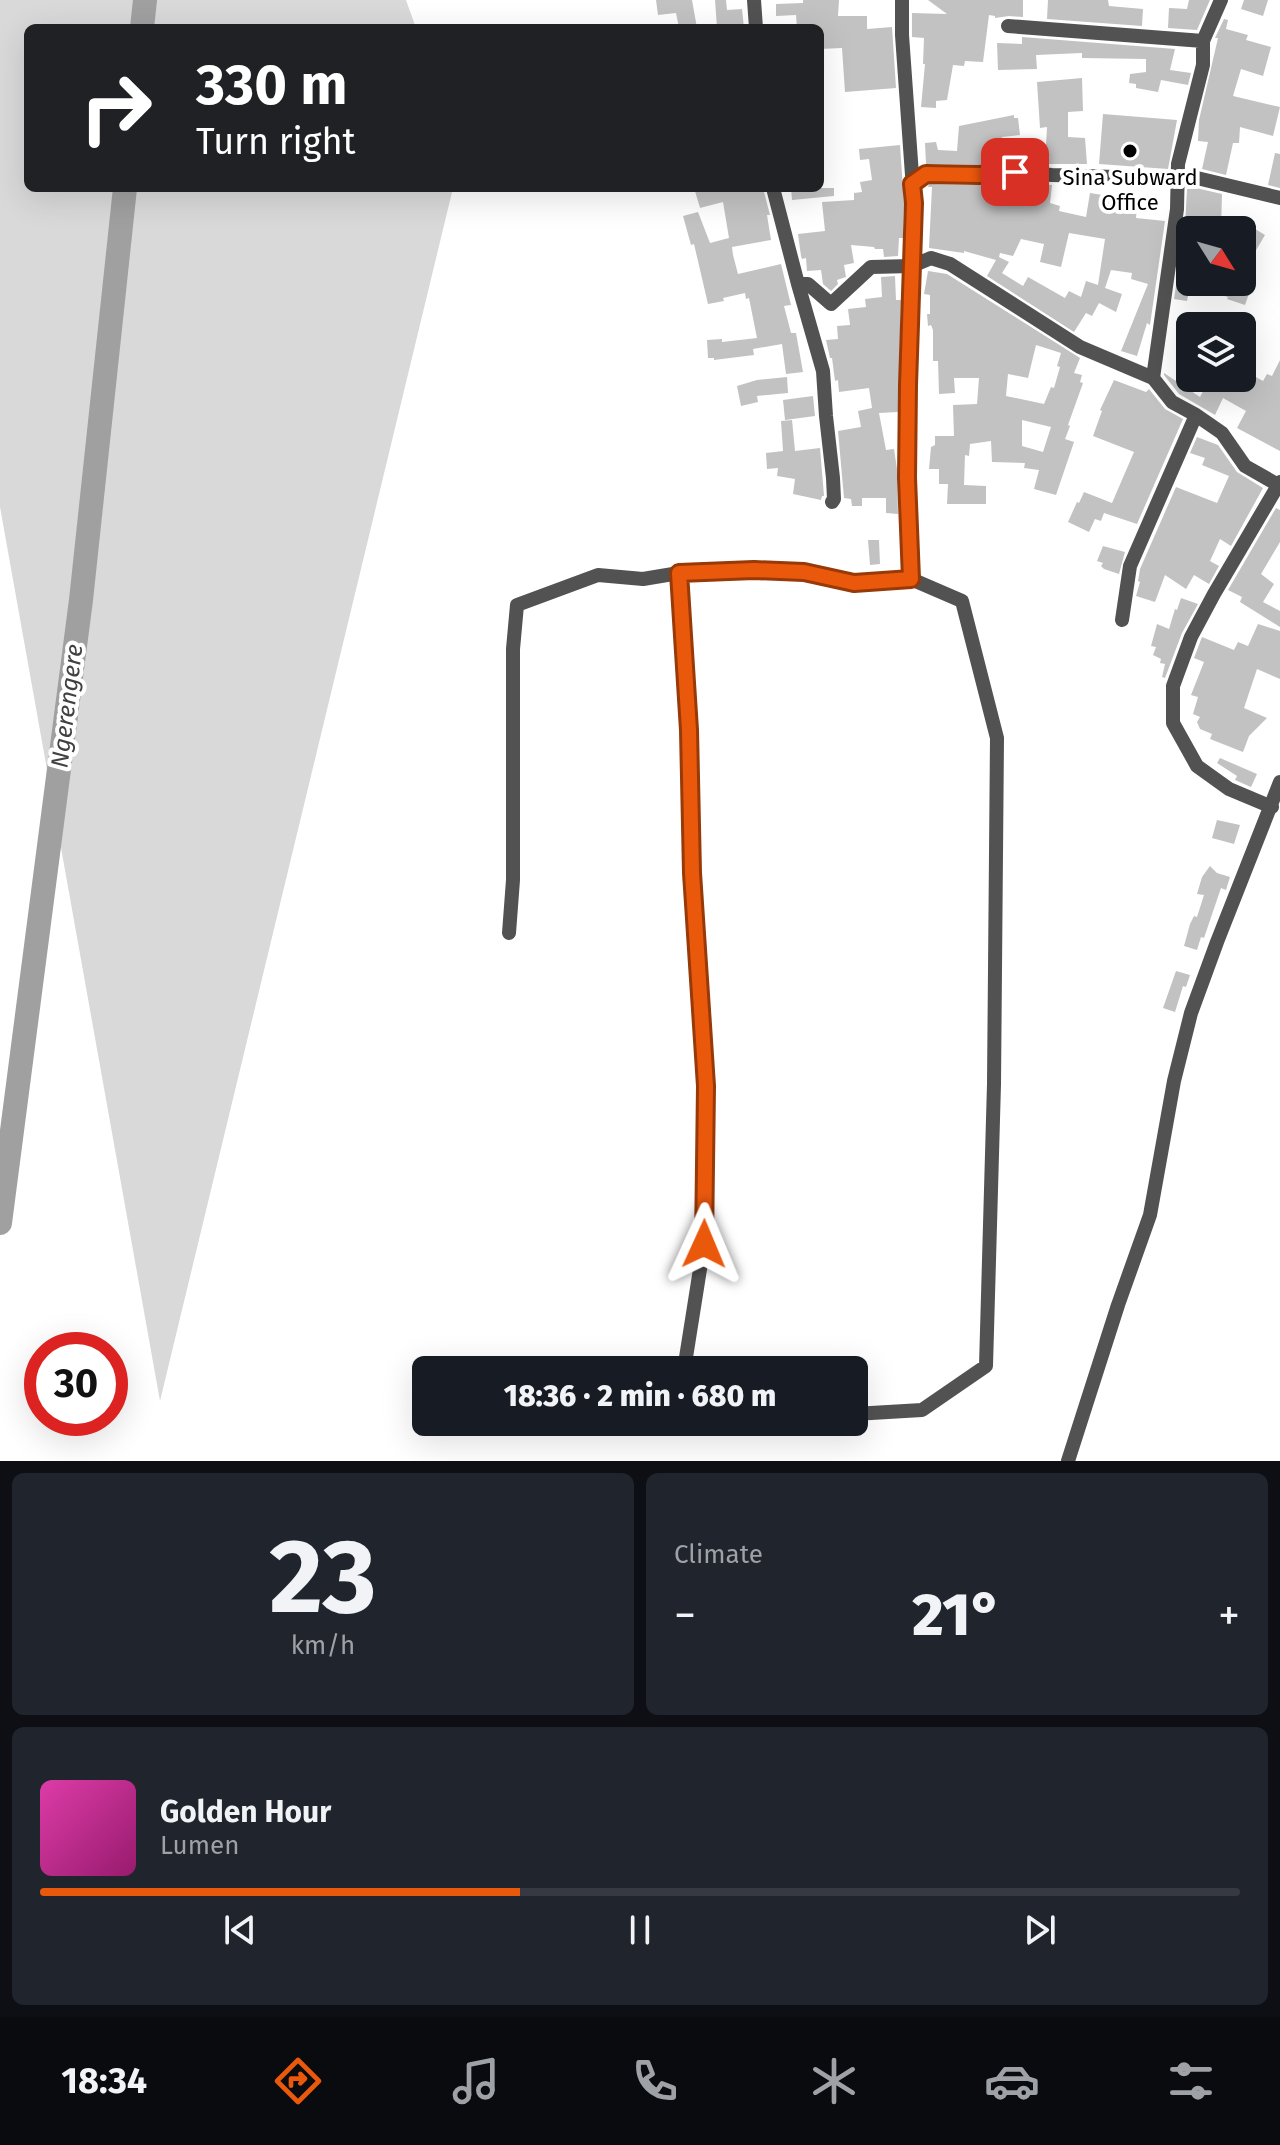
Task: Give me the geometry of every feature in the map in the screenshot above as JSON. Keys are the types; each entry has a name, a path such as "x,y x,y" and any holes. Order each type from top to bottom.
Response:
{"street":[{"path":"754,0 756,24"},
{"path":"902,0 914,203 907,463 911,579"},
{"path":"1153,378 1177,209 1178,164 1203,65 1203,41 1221,0"},
{"path":"1008,26 1203,41"},
{"path":"912,184 926,174 1015,172 1197,178 1280,198"},
{"path":"774,192 823,371 833,478 832,502"},
{"path":"798,284 808,284 831,304 871,267 912,266 931,258 950,264 1080,347 1153,378 1172,402 1222,433 1245,466 1279,484 1191,637 1173,686 1173,723 1197,766 1229,789 1272,807"},
{"path":"1122,620 1130,566 1196,415"},
{"path":"509,933 513,880 513,649 517,605 598,575 643,579 679,573 754,570 804,572 854,583 911,579 962,601 997,738 994,1084 986,1366 922,1410 868,1413"},
{"path":"679,573 689,730 692,873 706,1086 704,1244 686,1356"},
{"path":"1068,1461 1150,1215 1174,1081 1191,1013 1280,782"}],"shaded area":[{"path":"0,0 406,0 415,24 24,24 24,192 452,192 160,1401 0,507"}],"building":[{"path":"656,0 692,0 696,24 678,24 676,13 658,15"},
{"path":"715,0 726,0 727,10 742,9 744,24 717,24"},
{"path":"803,0 839,0 838,16 867,16 867,29 892,27 896,88 845,92 842,48 824,49 824,24 797,24 796,15 776,16 776,4 803,3"},
{"path":"928,0 1023,0 1023,17 995,18 989,15 983,62 965,61 964,66 953,65 947,100 936,101 936,108 921,107 924,38 912,37 912,13 947,14"},
{"path":"1048,0 1108,0 1109,6 1143,9 1142,26 1047,19"},
{"path":"1189,0 1210,0 1197,30 1168,28 1169,8 1187,9"},
{"path":"1244,0 1268,0 1263,16 1241,9"},
{"path":"1224,19 1228,20 1226,29 1248,35 1246,40 1271,47 1263,76 1241,69 1233,96 1280,107 1273,136 1240,127 1239,143 1233,143 1226,175 1202,169 1208,142 1198,141 1199,120 1218,38 1215,38"},
{"path":"1022,37 1175,49 1170,70 1191,73 1188,85 1161,80 1158,92 1136,88 1136,84 1129,83 1130,74 1146,72 1146,59 1082,58 1082,53 1036,55 1037,69 998,70 997,43 1022,44"},
{"path":"1082,78 1083,111 1068,112 1068,137 1085,138 1087,164 1045,164 1047,127 1040,128 1037,82"},
{"path":"1103,114 1177,120 1168,169 1099,164"},
{"path":"1014,115 1018,118 1020,135 1002,137 999,163 926,164 925,143 936,142 938,150 957,151 959,126"},
{"path":"900,145 904,203 903,238 899,238 898,256 884,257 883,249 851,245 854,263 844,265 846,277 837,280 838,284 831,291 823,284 821,270 807,271 798,234 825,231 822,202 854,200 854,193 862,192 860,182 872,180 869,159 860,160 859,149"},
{"path":"1275,153 1280,154 1280,188 1268,185"},
{"path":"1015,182 1052,185 1050,203 1060,206 1059,211 1086,217 1090,193 1121,198 1122,195 1138,197 1136,218 1165,221 1150,325 1147,323 1137,356 1121,351 1148,284 1131,279 1132,273 1111,270 1105,288 1122,294 1116,312 1099,303 1092,316 1086,313 1074,332 987,276 996,260 964,251 929,248 932,187 928,187 929,184","holes":["1069,233 1105,239 1098,285 1086,281 1081,297 1069,291 1065,298 1028,277 1023,286 1002,273 1009,262 999,257 1000,253 1013,256 1021,239 1044,244 1040,262 1061,267"]},
{"path":"824,188 834,188 834,196 792,200 791,192 824,192"},
{"path":"1187,189 1222,194 1221,216 1186,216"},
{"path":"695,192 764,192 770,215 767,215 771,240 732,247 733,255 738,274 781,264 791,305 784,306 791,333 796,333 803,372 786,374 782,344 753,349 754,355 708,358 707,340 722,339 722,342 757,338 749,298 746,299 745,293 708,304 694,244 691,245 683,216 698,212 710,243 729,238 723,202 700,208"},
{"path":"1256,230 1265,235 1256,250"},
{"path":"928,271 947,274 1080,358 1074,373 1082,375 1080,382 1083,383 1065,439 1074,442 1056,495 1034,489 1039,470 1024,468 1025,463 992,462 991,441 970,444 969,456 965,455 964,485 986,486 986,504 947,504 948,484 939,484 939,469 929,469 931,447 935,445 935,436 954,436 953,405 977,404 979,378 954,378 955,393 939,394 938,361 933,361 933,330 931,325 928,326 930,295 924,294","holes":["1036,345 1061,353 1054,388 1051,387 1044,404 1006,396 1008,374 1028,378","1022,420 1051,427 1043,452 1022,446"]},
{"path":"895,276 896,300 901,300 898,412 879,413 886,450 894,449 898,514 886,513 886,498 862,498 862,506 852,506 851,499 844,498 838,431 861,427 858,411 872,408 869,388 839,392 826,340 838,339 837,326 850,325 848,309 866,307 865,299 882,297 881,277"},
{"path":"1176,286 1176,296 1188,296 1187,301 1174,299"},
{"path":"1225,296 1248,296 1245,305"},
{"path":"1280,360 1280,451 1237,428 1246,411 1223,398 1215,415 1177,392 1192,392 1200,397 1203,392 1256,392 1256,377 1263,381 1267,374 1272,376"},
{"path":"1164,375 1176,381 1176,390"},
{"path":"787,377 788,393 757,396 758,402 741,406 737,386"},
{"path":"1114,380 1146,392 1149,389 1165,409 1183,419 1137,524 1104,513 1101,521 1095,519 1089,532 1068,522 1077,502 1084,492 1112,503 1134,452 1093,436 1100,410"},
{"path":"813,396 815,416 785,420 783,400"},
{"path":"792,420 795,451 820,448 824,496 821,500 793,494 795,479 777,476 778,468 767,469 766,453 783,451 781,421"},
{"path":"1197,437 1218,445 1237,472 1263,488 1231,546 1220,539 1210,561 1219,566 1209,584 1194,575 1186,589 1165,575 1155,602 1136,596 1140,569 1176,487 1217,503 1229,476 1202,465 1205,458 1190,453"},
{"path":"1276,508 1280,510 1280,542 1261,574 1274,584 1263,602 1280,611 1280,627 1240,602 1242,597 1228,590"},
{"path":"868,540 879,540 880,564 870,565"},
{"path":"1103,546 1125,552 1119,574 1104,569 1101,566 1103,563 1097,561"},
{"path":"1181,598 1198,604 1182,633 1165,678 1162,677 1165,664 1153,655 1156,647 1151,646 1157,624 1169,629"},
{"path":"1258,624 1280,631 1280,679 1257,669 1244,708 1267,718 1249,736 1243,752 1210,739 1212,734 1200,729 1197,722 1200,717 1193,714 1198,697 1191,695 1204,662 1194,658 1202,637 1234,650 1238,642 1248,646"},
{"path":"1220,758 1257,774 1251,787 1235,780 1237,776 1217,763"},
{"path":"1217,820 1240,825 1234,844 1212,838"},
{"path":"1210,866 1217,873 1230,877 1226,890 1221,888 1197,950 1184,946 1190,924 1194,916 1197,917 1204,895 1197,894 1202,877"},
{"path":"1176,971 1190,975 1175,1012 1163,1008"}],"waterway":[{"name":"Ngerengere","path":"142,24 145,0"},
{"name":"Ngerengere","path":"0,1223 81,600 125,192"}],"place":[{"name":"Sina Subward Office","path":"1130,151"}],"route":[{"path":"704,1244 706,1086 692,873 689,730 679,573 804,572 854,583 911,579 907,478 912,184 926,174 1015,172"}]}
